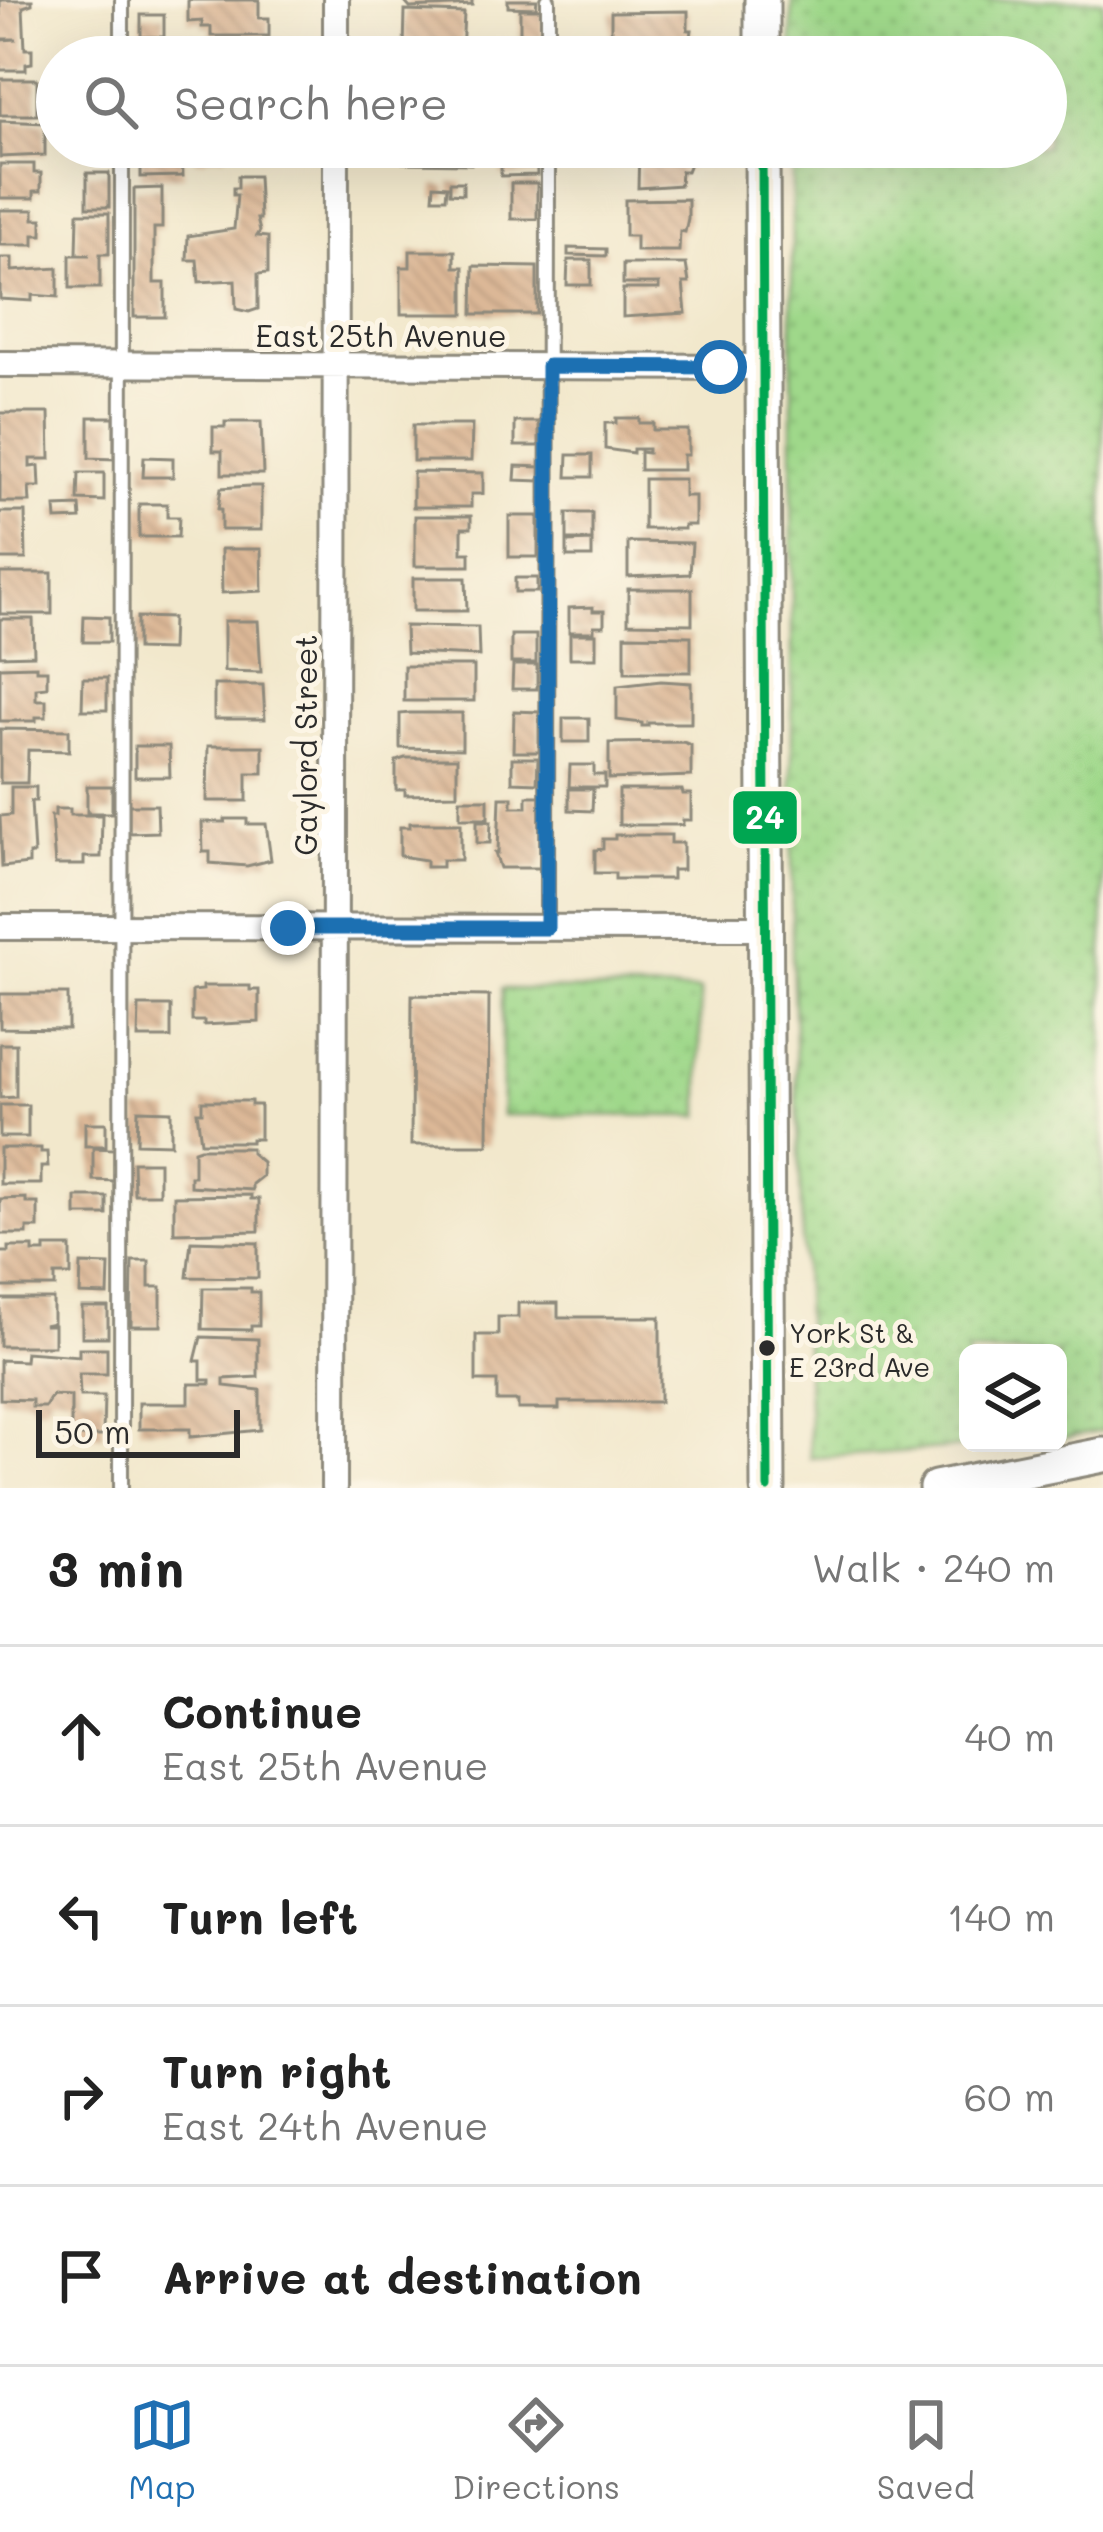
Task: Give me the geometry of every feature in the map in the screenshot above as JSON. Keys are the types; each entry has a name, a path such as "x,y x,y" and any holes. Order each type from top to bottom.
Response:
{"main road":[{"path":"762,36 763,0"},
{"path":"762,168 768,1488"},
{"path":"936,1488 1103,1455"}],"street":[{"path":"336,0 336,36"},
{"name":"Gaylord Street","path":"334,1488 336,168"},
{"name":"East 25th Avenue","path":"0,364 762,367"},
{"path":"0,927 766,928"}],"lane":[{"path":"122,0 122,36"},
{"path":"548,0 548,36"},
{"path":"121,1488 122,168"},
{"path":"547,928 548,168"}],"green space":[{"path":"792,0 1103,0 1103,1431 1067,1437 1067,1344 959,1344 959,1448 810,1458 792,951 792,168 1067,168 1067,36 792,36"},
{"path":"502,989 700,991 700,1116 502,1115"}],"building":[{"path":"0,0 32,0 23,7 25,49 32,49 32,63 26,64 26,70 0,70 0,40 17,39 0,39"},
{"path":"188,0 259,0 259,18 269,18 269,36 211,36 211,27 202,27 202,21 188,22"},
{"path":"403,0 472,0 472,5 410,8"},
{"path":"508,0 537,0 536,8 508,7"},
{"path":"520,9 543,9 543,36 520,36"},
{"path":"405,11 464,13 463,36 404,36"},
{"path":"688,11 691,36 611,36 611,12"},
{"path":"141,15 164,15 164,36 141,36"},
{"path":"0,79 36,79 36,115 0,115"},
{"path":"0,121 36,123 36,155 0,157"},
{"path":"0,164 34,164 34,173 41,173 41,191 34,191 34,198 0,198"},
{"path":"141,168 183,168 183,176 141,177"},
{"path":"501,168 537,168 537,175 501,176"},
{"path":"638,168 688,168 681,171 680,185 638,188"},
{"path":"87,173 109,173 109,207 87,207"},
{"path":"238,176 258,176 257,236 268,237 268,273 258,274 258,309 249,312 236,309 235,280 199,282 197,260 187,260 188,236 234,229 237,195 233,188 238,188"},
{"path":"450,182 463,182 463,194 450,193"},
{"path":"511,183 537,183 537,219 511,219"},
{"path":"434,185 447,186 446,198 433,198"},
{"path":"162,188 162,228 154,228 154,283 165,283 165,317 134,317 134,189"},
{"path":"688,199 679,251 636,251 636,236 625,236 625,200"},
{"path":"0,210 34,210 34,219 42,219 42,235 34,235 34,245 0,245"},
{"path":"78,213 109,213 109,254 100,254 100,288 70,288 70,255 90,255 77,254"},
{"path":"568,248 606,249 606,256 568,255"},
{"path":"410,251 455,251 455,267 464,267 464,314 401,314 401,267 410,267"},
{"path":"0,258 12,258 12,271 58,268 58,297 0,299"},
{"path":"568,260 591,260 591,285 567,285"},
{"path":"623,264 686,264 686,313 623,317 623,289 659,289 659,284 623,284"},
{"path":"474,266 537,267 537,314 473,314"},
{"path":"0,413 49,413 50,459 30,459 30,467 39,466 40,487 29,487 30,502 0,502"},
{"path":"89,417 114,417 114,459 89,458"},
{"path":"616,418 639,418 639,423 653,423 653,430 688,430 683,470 640,470 640,452 648,453 648,449 633,449 633,453 605,449 605,423 616,423"},
{"path":"225,422 261,422 263,474 222,474 222,451 213,451 213,427 225,427"},
{"path":"515,422 539,422 539,446 515,446"},
{"path":"413,425 472,425 471,461 413,461"},
{"path":"568,455 592,455 592,477 567,477"},
{"path":"144,457 173,458 173,477 143,477"},
{"path":"516,466 541,467 540,481 515,480"},
{"path":"413,472 483,473 483,494 471,494 471,507 413,507"},
{"path":"79,473 104,473 104,501 78,500"},
{"path":"644,479 684,479 684,496 695,496 695,525 644,529"},
{"path":"261,486 261,530 221,530 221,488"},
{"path":"139,504 167,504 167,517 179,517 178,537 139,537"},
{"path":"80,506 81,519 56,520 55,507"},
{"path":"0,512 25,512 26,559 0,559"},
{"path":"567,513 592,513 592,540 567,540"},
{"path":"415,516 471,516 471,528 462,528 462,553 470,553 470,566 415,566"},
{"path":"509,516 538,516 538,557 509,557"},
{"path":"592,541 592,557 567,557 567,542"},
{"path":"628,542 692,543 690,574 628,577"},
{"path":"221,549 261,549 262,591 222,593"},
{"path":"0,573 52,573 52,614 0,614"},
{"path":"413,578 466,578 467,611 413,611"},
{"path":"515,578 537,578 537,592 515,592"},
{"path":"628,589 692,589 692,624 628,623"},
{"path":"593,607 593,611 604,611 604,626 594,626 594,632 569,632 569,608"},
{"path":"84,616 109,617 109,642 83,642"},
{"path":"137,617 172,618 171,650 137,649"},
{"path":"0,619 33,619 34,655 0,656"},
{"path":"224,621 258,621 261,672 224,671"},
{"path":"405,626 478,627 479,656 406,653"},
{"path":"570,634 596,634 596,658 570,658"},
{"path":"511,635 536,635 536,663 511,663"},
{"path":"625,635 691,636 691,672 625,672"},
{"path":"513,665 537,665 537,689 512,689"},
{"path":"36,666 36,670 47,670 47,687 36,688 36,700 46,700 46,717 0,721 0,667"},
{"path":"404,666 474,666 474,701 404,701"},
{"path":"83,678 107,678 107,710 82,710"},
{"path":"691,683 691,723 642,726 617,720 617,686"},
{"path":"214,685 263,685 265,719 214,719"},
{"path":"514,711 539,712 539,752 513,752"},
{"path":"462,713 462,749 400,748 400,714"},
{"path":"563,718 589,718 589,742 563,742"},
{"path":"0,729 69,730 69,751 28,750 27,783 0,783"},
{"path":"609,743 691,745 691,776 609,779"},
{"path":"135,746 169,746 170,777 135,777"},
{"path":"208,746 263,746 263,773 247,773 247,801 207,801"},
{"path":"457,758 457,794 405,795 405,790 396,790 396,761"},
{"path":"512,758 538,758 537,783 512,782"},
{"path":"570,765 594,765 594,775 605,775 605,787 569,787"},
{"path":"87,786 112,786 112,813 87,813"},
{"path":"11,787 36,787 36,801 31,801 34,854 29,854 29,864 2,867 0,816 11,815"},
{"path":"569,789 593,789 592,811 569,810"},
{"path":"619,790 682,790 691,794 691,820 683,820 683,825 619,825"},
{"path":"527,796 541,796 544,860 540,868 500,868 495,853 500,797 512,797 512,807 527,807"},
{"path":"460,799 488,799 488,818 460,818"},
{"path":"129,805 157,805 158,832 129,833"},
{"path":"55,809 70,809 70,815 102,815 101,857 84,857 84,865 55,865 51,816"},
{"path":"225,819 266,824 271,860 247,866 210,863 210,852 203,852 202,822"},
{"path":"477,821 491,821 490,843 477,843"},
{"path":"410,823 461,823 461,860 442,860 442,867 426,867 426,860 400,856 400,827 410,827"},
{"path":"615,835 671,835 671,843 683,843 683,870 672,870 672,879 615,879 615,873 595,873 595,850 603,849 603,839 615,839"},
{"path":"203,986 259,990 259,1022 204,1025 204,1021 192,1021 192,991 203,990"},
{"path":"0,994 68,994 68,1029 0,1028"},
{"path":"412,995 489,996 488,1145 411,1145"},
{"path":"139,1006 171,1006 171,1038 138,1038"},
{"path":"0,1044 16,1044 16,1097 0,1098"},
{"path":"202,1101 260,1105 260,1139 201,1142 197,1112 202,1112"},
{"path":"0,1105 28,1105 28,1137 0,1137"},
{"path":"138,1110 171,1111 171,1144 137,1143"},
{"path":"85,1123 106,1123 106,1146 85,1146"},
{"path":"0,1148 47,1152 48,1167 41,1167 41,1184 0,1184"},
{"path":"93,1148 114,1149 114,1181 93,1180"},
{"path":"251,1148 262,1162 262,1176 252,1190 190,1186 194,1150"},
{"path":"133,1162 159,1162 159,1194 134,1194"},
{"path":"251,1195 259,1199 259,1231 174,1233 174,1196"},
{"path":"76,1197 107,1197 107,1215 76,1215"},
{"path":"26,1198 26,1203 38,1203 38,1228 27,1228 27,1234 0,1234 0,1199"},
{"path":"191,1241 258,1243 258,1278 187,1277"},
{"path":"9,1247 45,1252 45,1247 71,1247 71,1275 55,1275 55,1287 0,1287 0,1252 9,1252"},
{"path":"132,1261 149,1261 149,1287 161,1287 161,1326 131,1326"},
{"path":"81,1264 109,1265 108,1295 80,1294"},
{"path":"203,1288 259,1292 259,1326 202,1329"},
{"path":"0,1299 53,1299 53,1323 44,1325 54,1325 54,1346 0,1346"},
{"path":"518,1303 558,1303 558,1317 660,1317 660,1402 559,1402 559,1409 518,1409 518,1401 497,1401 497,1381 476,1381 476,1335 498,1335 498,1317 518,1317"},
{"path":"82,1307 108,1307 108,1337 82,1337"},
{"path":"201,1337 258,1339 258,1377 224,1379 224,1386 260,1390 260,1430 190,1437 190,1429 139,1429 139,1403 189,1403 189,1384 210,1384 210,1380 201,1380 201,1361 195,1361"},
{"path":"79,1348 107,1348 107,1374 79,1374 80,1396 104,1396 103,1436 71,1436 71,1396 52,1395 45,1407 32,1407 32,1400 0,1399 0,1360 25,1361 26,1352 79,1356"}],"transit line":[{"name":"24","path":"762,168 768,1488"}],"place":[{"name":"York St & E 23rd Ave","path":"767,1348"}],"route":[{"path":"288,928 547,928 548,366 720,367"}]}
